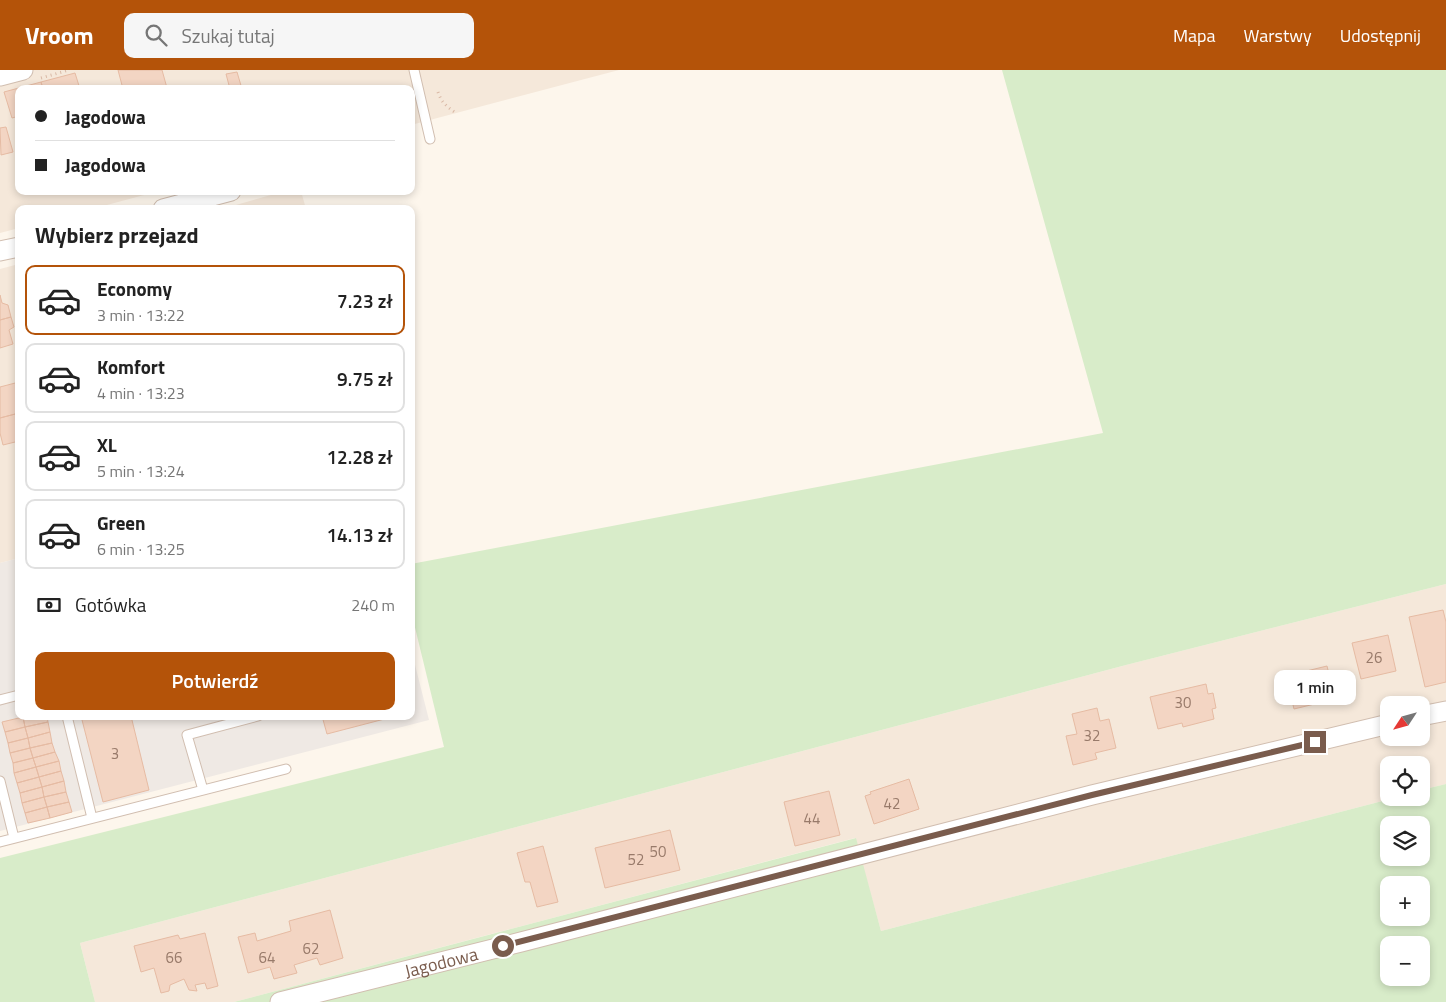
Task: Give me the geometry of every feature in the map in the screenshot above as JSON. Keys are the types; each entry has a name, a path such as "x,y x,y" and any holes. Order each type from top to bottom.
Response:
{"street":[{"path":"0,76 23,70"},
{"path":"179,205 216,195"},
{"path":"0,251 15,247"},
{"path":"1430,714 1446,710"},
{"name":"Jagodowa","path":"280,1002 1092,795 1380,726"}],"lane":[{"path":"414,70 430,139"},
{"path":"0,700 15,696"},
{"path":"68,720 92,818"},
{"path":"203,790 187,735 243,720"},
{"path":"0,842 286,768"},
{"path":"0,781 14,838"}],"path":[{"path":"437,91 440,99 456,114"}],"shaded area":[{"path":"0,70 619,70 415,124 415,85 15,85 15,195 144,195 107,205 15,205 15,229 0,233"},
{"path":"271,195 302,195 305,205 236,205"},
{"path":"15,265 15,559 0,563 0,269"},
{"path":"15,559 15,720 415,720 415,665 429,720 0,831 0,563"},
{"path":"1446,584 1446,784 1430,788 1430,756 1380,756 1380,802 881,931 855,838 234,1002 95,1002 80,943 1126,665"}],"green space":[{"path":"1002,70 1446,70 1446,584 1126,665 80,943 95,1002 0,1002 0,858 444,747 415,627 415,563 1103,433"},
{"path":"1446,784 1446,1002 234,1002 856,838 881,931 1380,802 1380,806 1430,806 1430,788"}],"building":[{"path":"118,70 162,70 166,85 122,85"},
{"path":"237,72 241,85 229,85 226,74"},
{"path":"75,73 79,85 42,85 41,82"},
{"path":"41,82 42,85 30,85"},
{"path":"15,89 15,117 12,118 4,92"},
{"path":"6,127 13,152 1,155 0,128"},
{"path":"0,295 2,303 8,305 11,317 0,320"},
{"path":"11,317 14,327 9,330 13,344 0,348 0,320"},
{"path":"15,383 15,414 0,418 0,387"},
{"path":"15,414 15,442 3,445 0,433 0,418"},
{"path":"1443,610 1446,622 1446,682 1425,687 1409,617"},
{"path":"1388,635 1396,671 1361,679 1352,643"},
{"path":"1327,666 1335,699 1294,709 1286,676"},
{"path":"1206,684 1208,694 1213,693 1216,708 1212,709 1214,719 1183,727 1182,723 1158,729 1150,697"},
{"path":"1097,708 1100,721 1109,719 1116,748 1095,753 1097,759 1073,765 1066,736 1077,734 1072,714"},
{"path":"15,719 24,720 25,727 5,732 2,722"},
{"path":"24,720 48,720 48,722 25,727"},
{"path":"82,720 132,720 149,790 103,802"},
{"path":"323,720 381,720 327,734"},
{"path":"48,722 50,732 28,738 25,727"},
{"path":"25,727 28,738 8,743 5,732"},
{"path":"50,732 52,743 30,748 28,738"},
{"path":"28,738 30,748 10,753 8,743"},
{"path":"52,743 55,752 33,758 30,748"},
{"path":"30,748 33,758 13,763 10,753"},
{"path":"55,752 59,761 36,767 33,758"},
{"path":"33,758 36,767 14,773 13,763"},
{"path":"59,761 61,771 39,777 36,767"},
{"path":"36,767 39,777 17,783 14,773"},
{"path":"61,771 64,781 42,787 39,777"},
{"path":"39,777 42,787 20,793 17,783"},
{"path":"909,779 919,809 874,824 865,796 871,794 870,792"},
{"path":"64,781 66,792 44,797 42,787"},
{"path":"42,787 44,797 22,803 20,793"},
{"path":"829,791 840,835 795,846 784,802"},
{"path":"66,792 69,802 47,807 44,797"},
{"path":"44,797 47,807 25,813 22,803"},
{"path":"69,802 72,812 50,818 47,807"},
{"path":"47,807 50,818 28,823 25,813"},
{"path":"670,830 680,870 605,888 595,848"},
{"path":"543,846 558,902 537,907 530,882 525,882 517,853"},
{"path":"330,910 343,958 320,965 317,958 294,965 297,973 274,979 270,967 248,973 238,937 255,933 257,941 291,931 289,921"},
{"path":"205,933 218,986 207,989 205,983 195,985 197,991 189,990 184,979 170,985 169,991 161,993 154,968 141,972 134,946 178,935 180,939"}],"route":[{"path":"503,946 1092,795 1315,742"}]}
